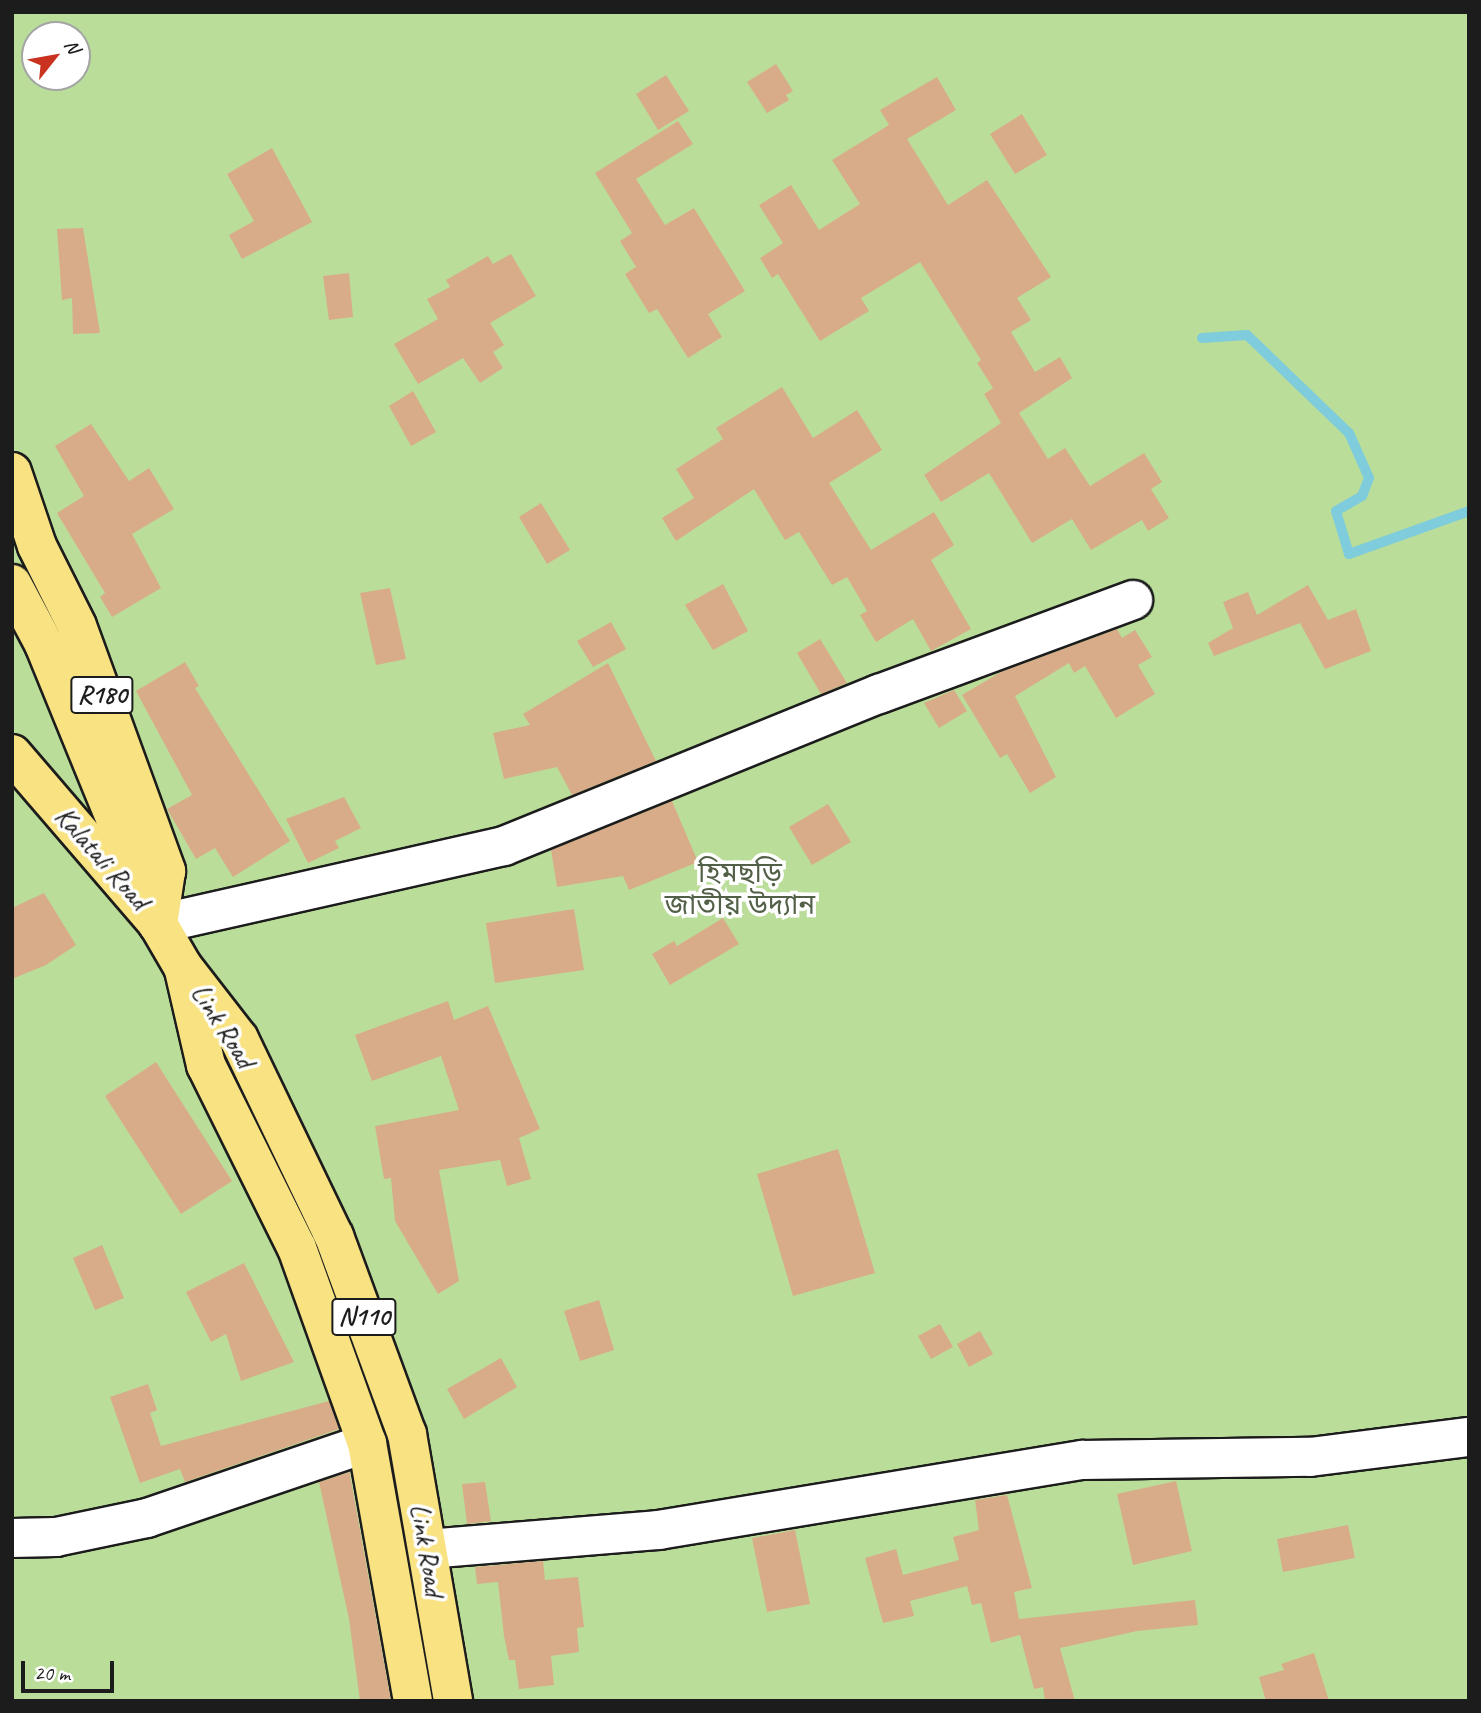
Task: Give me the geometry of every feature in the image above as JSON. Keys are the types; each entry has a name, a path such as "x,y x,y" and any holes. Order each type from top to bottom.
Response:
{"main road":[{"name":"R180","path":"12,472 37,546 77,626 166,871 158,924"},
{"name":"R180","path":"12,584 44,644 158,924"},
{"name":"Kalatali Road","path":"12,754 158,924 183,967"},
{"name":"Link Road","path":"183,967 206,1065 297,1248 367,1443 413,1701"},
{"name":"Link Road","path":"183,967 239,1039 334,1236 407,1434 453,1701"}],"street":[{"path":"158,924 504,846 879,694 1133,600"},
{"path":"428,1549 659,1530 1082,1460 1310,1457 1469,1437"},
{"path":"12,1538 56,1537 147,1518 367,1443"}],"green space":[{"name":"হিমছড়ি জাতীয় উদ্যান","path":"12,12 1469,12 1469,1701 12,1701"}],"building":[{"path":"776,64 793,91 786,95 789,100 767,113 747,82"},
{"path":"666,75 689,111 658,130 636,94"},
{"path":"937,77 956,110 907,139 948,205 987,180 1051,277 1017,298 1031,320 1011,332 1035,372 1060,357 1072,378 1019,413 1048,459 1065,448 1090,486 1144,453 1162,482 1151,489 1169,518 1148,531 1142,520 1091,550 1072,519 1032,543 989,473 941,502 924,475 1001,423 984,394 993,388 977,363 981,360 920,262 861,298 869,311 820,341 778,274 772,278 760,258 783,243 759,205 791,185 819,230 860,204 832,160 889,125 880,110"},
{"path":"1022,114 1047,155 1015,174 990,134"},
{"path":"678,121 693,144 636,179 665,225 694,208 745,291 708,314 722,337 688,358 657,309 649,313 625,274 636,267 620,241 632,233 595,173"},
{"path":"272,148 312,222 242,259 229,235 254,221 227,174"},
{"path":"83,228 100,333 73,334 72,298 62,300 57,229"},
{"path":"511,254 536,296 490,323 504,345 493,352 503,368 480,383 463,358 418,384 394,344 438,319 427,299 450,287 446,280 488,256 493,264"},
{"path":"349,273 353,317 329,320 323,276"},
{"path":"782,387 813,438 857,410 882,450 829,483 871,550 934,512 954,545 931,560 971,629 931,651 913,619 876,642 860,615 867,611 847,577 832,585 799,532 785,540 754,489 676,541 662,518 694,498 676,469 723,439 716,428"},
{"path":"413,391 436,432 411,446 389,406"},
{"path":"91,424 129,481 149,468 174,509 132,534 161,588 112,617 100,597 105,593 57,513 84,496 55,446"},
{"path":"541,503 570,550 547,564 519,517"},
{"path":"723,584 748,631 713,650 685,605"},
{"path":"1308,585 1328,620 1356,609 1371,651 1325,669 1300,623 1214,656 1208,643 1233,628 1223,602 1248,592 1257,615"},
{"path":"390,588 406,659 376,665 360,593"},
{"path":"611,622 626,649 593,667 577,641"},
{"path":"1117,629 1122,638 1135,630 1152,657 1138,665 1155,694 1116,718 1085,666 1074,673 1069,663 1015,696 1056,777 1030,793 1007,754 1000,758 962,695 1001,672"},
{"path":"820,639 847,683 821,694 797,653"},
{"path":"185,662 199,686 195,688 290,841 233,877 215,848 196,859 167,809 192,795 136,691"},
{"path":"608,663 656,761 572,795 557,767 504,779 493,733 530,725 523,714"},
{"path":"954,690 967,711 939,728 924,703"},
{"path":"344,797 361,828 335,841 339,848 308,863 286,819"},
{"path":"672,801 698,862 629,890 623,876 557,887 551,850"},
{"path":"828,804 851,842 812,865 789,827"},
{"path":"44,893 76,945 46,965 12,979 12,908"},
{"path":"574,909 584,970 495,983 486,923"},
{"path":"723,918 739,944 670,985 652,954 674,941 677,946"},
{"path":"448,1001 454,1020 488,1006 540,1129 519,1138 531,1179 507,1186 500,1160 439,1170 459,1281 438,1294 395,1221 391,1178 384,1179 375,1126 459,1110 441,1056 372,1081 355,1035"},
{"path":"156,1062 232,1181 181,1214 105,1096"},
{"path":"838,1149 875,1273 793,1296 757,1174"},
{"path":"102,1245 124,1298 95,1310 73,1258"},
{"path":"244,1263 294,1362 241,1381 226,1334 211,1342 186,1292"},
{"path":"599,1300 614,1350 580,1361 564,1311"},
{"path":"940,1324 953,1347 931,1359 918,1336"},
{"path":"980,1331 993,1354 969,1367 957,1344"},
{"path":"501,1358 517,1387 464,1419 447,1389"},
{"path":"148,1384 157,1410 150,1413 161,1446 329,1401 339,1429 185,1482 180,1469 140,1483 110,1397"},
{"path":"350,1472 391,1701 360,1701 349,1619 319,1482"},
{"path":"1176,1481 1192,1551 1133,1565 1117,1494"},
{"path":"485,1482 491,1521 467,1524 462,1484"},
{"path":"1007,1495 1032,1588 1014,1592 1019,1619 1195,1600 1198,1625 1137,1631 1060,1648 1075,1701 1045,1701 1043,1687 1034,1689 1020,1635 991,1643 981,1603 972,1605 967,1586 910,1601 914,1616 883,1623 865,1558 896,1549 903,1575 959,1560 953,1537 979,1530 975,1500"},
{"path":"1348,1525 1355,1558 1283,1572 1277,1539"},
{"path":"795,1530 810,1604 767,1612 752,1538"},
{"path":"543,1561 545,1580 578,1577 584,1627 577,1628 579,1652 551,1656 554,1685 519,1689 515,1660 509,1660 504,1636 498,1582 477,1584 475,1567"},
{"path":"1314,1653 1329,1701 1266,1701 1259,1677 1284,1670 1281,1664"}],"waterway":[{"path":"1202,338 1247,335 1349,433 1369,478 1362,496 1336,511 1349,554 1469,511"}]}
